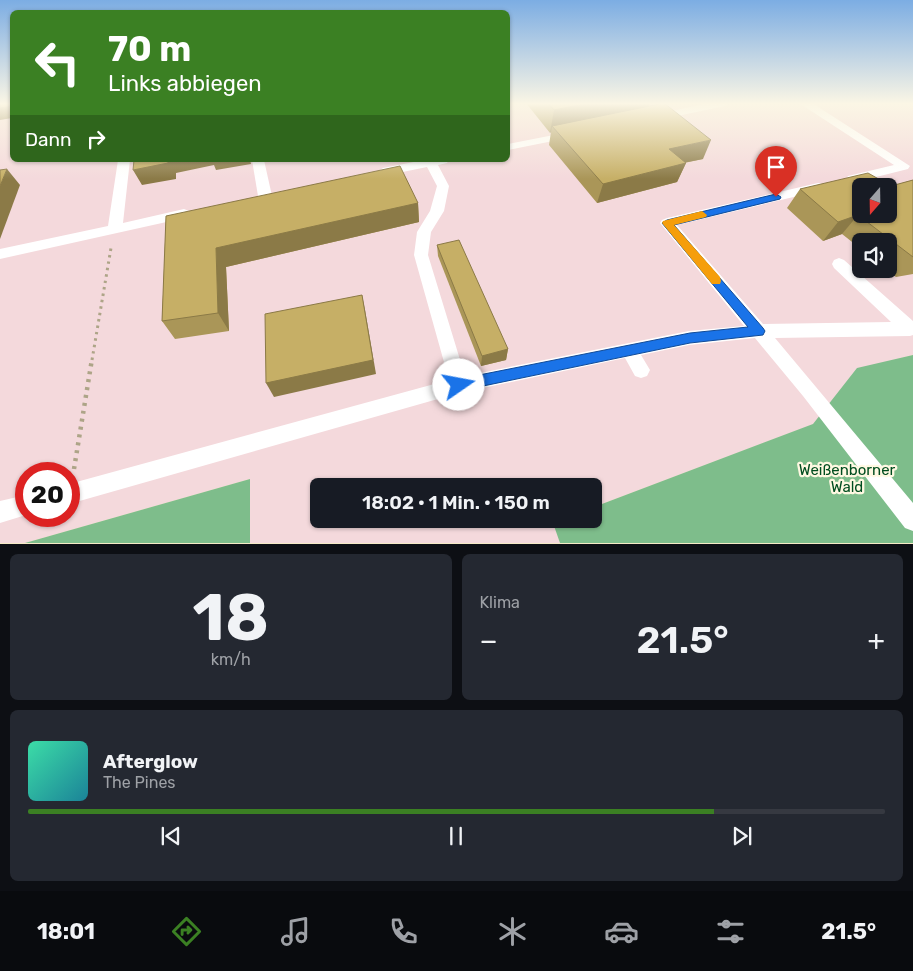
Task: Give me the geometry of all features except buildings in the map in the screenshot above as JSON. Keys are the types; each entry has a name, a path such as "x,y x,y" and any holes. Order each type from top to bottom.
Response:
{"lane":[{"path":"844,128 904,166 667,223 809,390 913,520"},
{"path":"510,147 584,132"},
{"path":"115,228 124,162"},
{"path":"258,162 265,196"},
{"path":"366,176 430,162"},
{"path":"435,162 443,186 437,211 424,232 421,255 459,385"},
{"path":"0,254 199,210"},
{"path":"839,264 911,329"},
{"path":"80,491 459,385 690,338 759,331 911,329"},
{"path":"629,350 641,370"},
{"path":"0,512 15,508"}],"path":[{"path":"75,462 115,228"}],"shaded area":[{"path":"0,128 10,128 10,162 510,162 510,128 913,128 913,355 857,369 814,424 602,504 602,478 310,478 310,528 556,528 560,543 250,543 250,479 25,543 0,543"}],"green space":[{"name":"Weißenborner Wald","path":"913,355 913,543 560,543 555,528 602,528 602,504 813,424 857,368"},
{"path":"250,479 250,543 25,543"}],"slow traffic":[{"path":"702,215 667,223 716,281"}],"route":[{"path":"459,385 690,338 759,331 667,223 776,197"}]}
